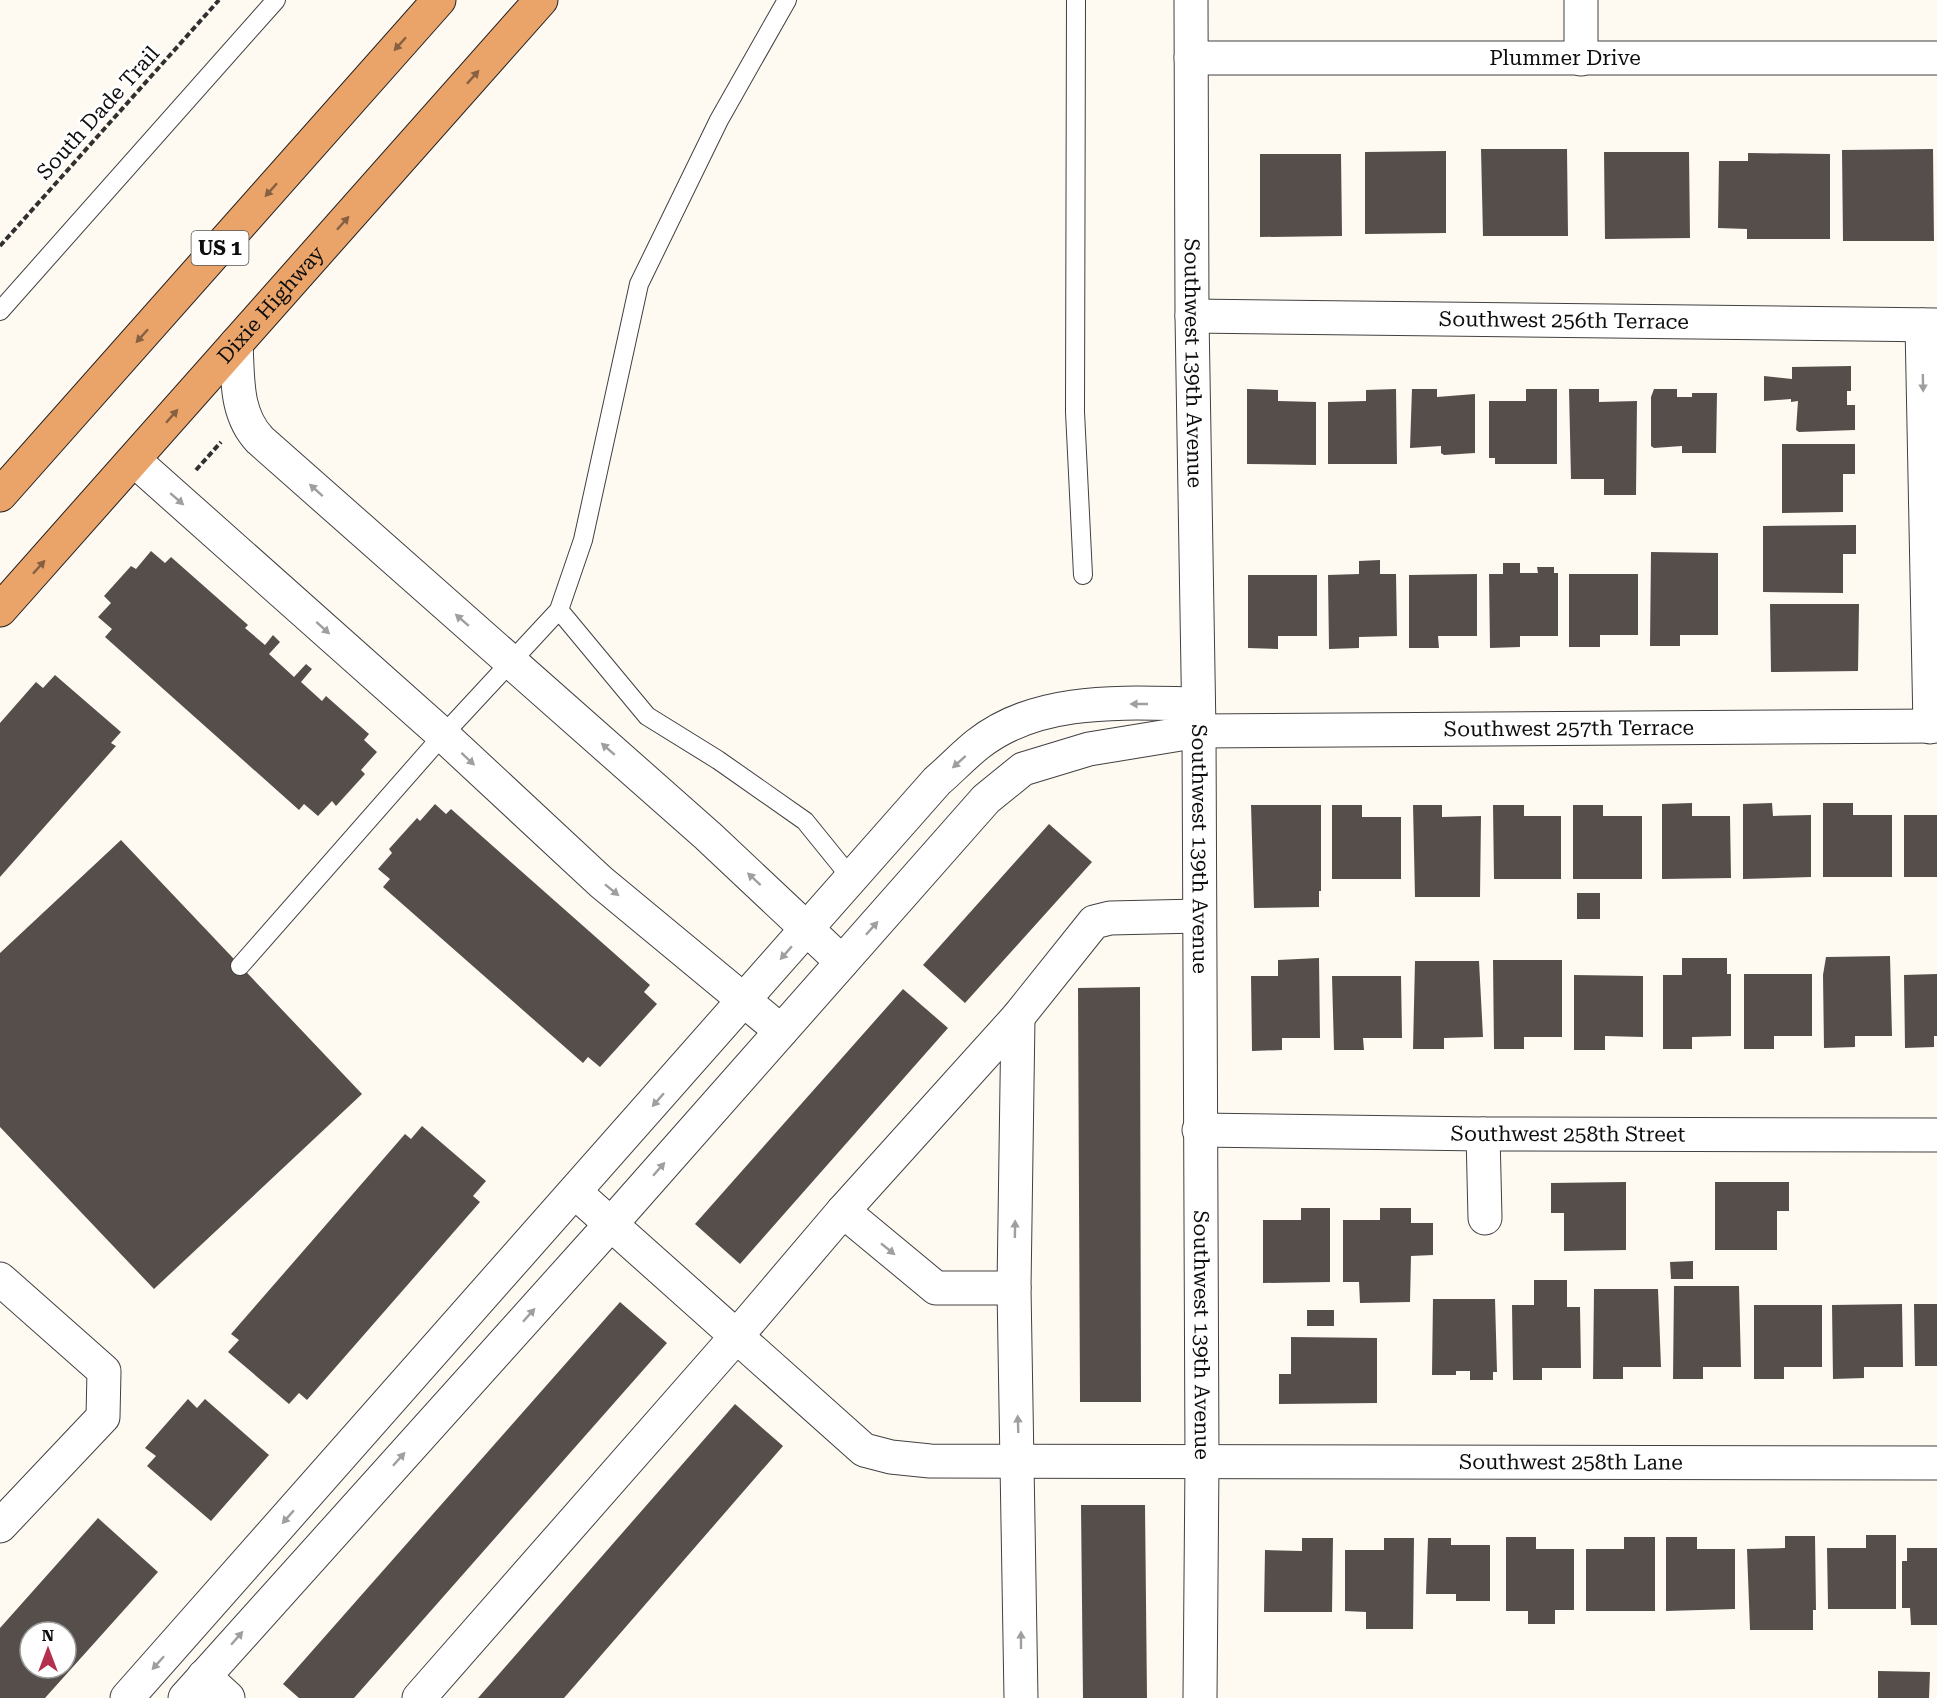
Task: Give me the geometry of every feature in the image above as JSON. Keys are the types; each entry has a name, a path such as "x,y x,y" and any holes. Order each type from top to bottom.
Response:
{"highway":[{"name":"US 1","path":"0,495 439,0"},
{"name":"Dixie Highway","path":"0,610 541,0"}],"street":[{"name":"Southwest 139th Avenue","path":"1191,0 1203,1462 1200,1698"},
{"path":"1581,0 1581,59"},
{"name":"Plummer Drive","path":"1191,58 1937,58"},
{"name":"Southwest 256th Terrace","path":"1192,316 1930,325"},
{"path":"1930,325 1933,727"},
{"path":"236,344 240,401 243,416 251,431 708,836 842,962"},
{"path":"134,460 443,735 601,882 746,999 781,1031"},
{"path":"127,1698 576,1193 937,781 980,743 1011,724 1057,710 1104,703 1198,718"},
{"path":"228,1698 194,1687 611,1224 986,799 1023,769 1198,718"},
{"name":"Southwest 257th Terrace","path":"1198,718 1933,727"},
{"path":"419,1698 735,1338 843,1211 1018,1017 1094,922 1110,918 1199,916"},
{"path":"1018,1017 1014,1288 1019,1460 1021,1698"},
{"name":"Southwest 258th Street","path":"1199,1130 1483,1134 1937,1135"},
{"path":"1483,1134 1485,1218"},
{"name":"Southwest 258th Lane","path":"576,1193 735,1338 864,1450 891,1457 930,1461 1937,1462"},
{"path":"843,1211 936,1288 1014,1288"},
{"path":"0,1279 104,1371 104,1417 0,1526"}],"lane":[{"path":"0,311 276,0"},
{"path":"240,966 509,661 559,610 583,540 639,284 719,120 787,0"},
{"path":"1076,0 1075,412 1083,575"},
{"path":"559,610 647,716 718,760 805,821 852,879"}],"path":[{"name":"South Dade Trail","path":"0,246 219,0"},
{"path":"192,474 227,435"}],"building":[{"path":"1481,149 1567,149 1568,236 1483,236"},
{"path":"1933,149 1934,241 1843,241 1842,150"},
{"path":"1446,151 1446,233 1365,234 1365,152"},
{"path":"1604,152 1689,152 1690,238 1605,239"},
{"path":"1748,153 1830,154 1830,239 1747,239 1747,229 1718,228 1719,161 1748,161"},
{"path":"1260,154 1341,154 1342,236 1260,237"},
{"path":"1851,366 1851,391 1847,391 1847,405 1855,405 1855,430 1799,432 1796,430 1798,401 1791,402 1791,399 1764,401 1764,376 1792,379 1792,367"},
{"path":"1247,389 1278,390 1278,401 1316,402 1316,465 1247,464"},
{"path":"1396,389 1397,464 1328,464 1328,402 1366,401 1366,390"},
{"path":"1412,389 1437,389 1437,397 1475,394 1475,453 1444,455 1441,453 1441,446 1410,448"},
{"path":"1526,389 1557,389 1557,464 1495,464 1495,458 1489,458 1489,401 1526,401"},
{"path":"1569,389 1599,389 1599,402 1637,401 1636,495 1604,495 1604,479 1571,479"},
{"path":"1654,389 1677,389 1677,397 1692,397 1692,393 1717,393 1716,453 1682,453 1682,446 1654,448 1651,446 1651,397"},
{"path":"1782,444 1855,444 1855,474 1843,474 1843,512 1782,513"},
{"path":"1856,525 1856,554 1843,554 1843,593 1763,592 1763,526"},
{"path":"151,551 165,563 171,557 248,625 245,628 265,645 273,635 280,642 269,654 294,677 306,664 312,669 301,682 322,701 326,696 369,734 364,740 377,752 361,770 365,774 336,806 332,801 318,816 304,804 299,810 105,637 112,629 98,617 111,603 104,596 131,566 136,569"},
{"path":"1651,552 1718,553 1718,635 1680,635 1680,646 1650,646"},
{"path":"1380,560 1380,574 1396,574 1397,636 1359,637 1359,648 1329,649 1328,575 1359,574 1359,561"},
{"path":"1503,563 1520,563 1520,573 1538,573 1537,567 1554,567 1554,573 1558,573 1558,636 1520,636 1520,647 1490,648 1489,574 1503,574"},
{"path":"1477,574 1477,636 1438,636 1439,648 1409,648 1409,575"},
{"path":"1569,574 1638,574 1638,635 1600,635 1600,647 1569,647"},
{"path":"1248,575 1317,575 1317,636 1278,636 1278,649 1248,648"},
{"path":"1770,604 1859,604 1858,671 1771,672"},
{"path":"55,675 121,732 111,743 116,746 0,877 0,723 36,682 43,688"},
{"path":"1692,803 1692,816 1730,816 1731,878 1662,879 1662,804"},
{"path":"1772,803 1773,816 1811,815 1811,877 1743,879 1743,804"},
{"path":"1823,803 1853,803 1853,815 1892,815 1892,877 1823,877"},
{"path":"435,804 446,814 451,809 650,985 644,992 657,1004 600,1067 588,1057 583,1063 383,887 390,879 378,869 392,853 389,849 417,818 420,821"},
{"path":"1251,805 1321,805 1319,907 1254,908"},
{"path":"1332,805 1362,805 1362,817 1401,817 1401,879 1332,879"},
{"path":"1413,805 1442,805 1442,817 1481,816 1480,897 1415,897"},
{"path":"1493,805 1524,805 1524,816 1561,816 1561,879 1494,879"},
{"path":"1573,805 1603,805 1603,816 1642,816 1642,879 1573,879"},
{"path":"1904,815 1937,815 1937,877 1904,877"},
{"path":"1049,824 1092,862 965,1003 923,965"},
{"path":"121,840 362,1094 154,1289 0,1127 0,953"},
{"path":"1577,893 1600,893 1600,919 1577,919"},
{"path":"1890,956 1892,1036 1855,1036 1855,1047 1824,1048 1823,975 1826,957"},
{"path":"1319,958 1320,1038 1282,1038 1282,1050 1252,1051 1251,976 1278,976 1278,960"},
{"path":"1682,958 1727,958 1727,974 1731,974 1731,1036 1692,1037 1692,1049 1663,1049 1663,975 1682,975"},
{"path":"1493,960 1562,960 1562,1037 1524,1037 1524,1049 1494,1049"},
{"path":"1415,961 1479,961 1483,1037 1444,1038 1444,1049 1413,1049"},
{"path":"1744,974 1812,974 1812,1036 1774,1036 1774,1049 1744,1049"},
{"path":"1937,974 1937,1036 1934,1036 1934,1047 1905,1048 1904,975"},
{"path":"1574,975 1643,976 1643,1037 1605,1036 1605,1050 1574,1050"},
{"path":"1332,976 1401,976 1402,1038 1363,1038 1364,1050 1334,1050"},
{"path":"1140,987 1141,1402 1080,1402 1078,988"},
{"path":"903,989 948,1028 740,1264 695,1224"},
{"path":"422,1126 486,1181 473,1196 480,1202 307,1400 299,1393 289,1404 228,1352 239,1340 231,1334 405,1134 411,1139"},
{"path":"1626,1182 1626,1250 1564,1251 1564,1213 1551,1213 1551,1183"},
{"path":"1715,1182 1789,1182 1789,1211 1777,1211 1777,1250 1715,1250"},
{"path":"1301,1208 1330,1208 1330,1282 1263,1283 1263,1220 1301,1220"},
{"path":"1380,1208 1411,1208 1411,1223 1433,1223 1433,1255 1411,1256 1410,1302 1360,1303 1359,1282 1343,1282 1343,1220 1380,1220"},
{"path":"1693,1261 1693,1279 1671,1279 1670,1262"},
{"path":"1534,1280 1567,1280 1567,1307 1580,1307 1581,1368 1542,1368 1542,1380 1513,1380 1512,1305 1534,1305"},
{"path":"1674,1286 1739,1286 1741,1367 1703,1367 1703,1379 1673,1379"},
{"path":"1594,1289 1658,1289 1661,1367 1623,1367 1623,1379 1593,1379"},
{"path":"1433,1299 1495,1299 1497,1372 1493,1372 1493,1380 1470,1380 1470,1371 1456,1371 1456,1375 1432,1375"},
{"path":"620,1302 667,1343 354,1698 299,1698 283,1684"},
{"path":"1902,1304 1903,1367 1864,1367 1864,1378 1833,1379 1832,1305"},
{"path":"1914,1304 1937,1304 1937,1366 1915,1366"},
{"path":"1754,1305 1822,1305 1822,1367 1784,1367 1784,1379 1754,1379"},
{"path":"1307,1310 1334,1310 1334,1326 1307,1326"},
{"path":"1291,1337 1377,1338 1377,1403 1279,1404 1279,1374 1291,1374"},
{"path":"188,1399 197,1408 205,1399 269,1455 211,1521 147,1466 156,1456 145,1448"},
{"path":"735,1404 783,1446 564,1698 478,1698"},
{"path":"1081,1505 1145,1505 1147,1698 1083,1698"},
{"path":"98,1518 158,1572 78,1661 78,1620 18,1620 18,1680 61,1680 45,1698 0,1698 0,1628"},
{"path":"1866,1535 1896,1535 1896,1609 1828,1609 1827,1548 1866,1548"},
{"path":"1785,1536 1815,1536 1816,1610 1813,1610 1813,1630 1750,1630 1747,1549 1785,1548"},
{"path":"1506,1537 1536,1537 1536,1549 1574,1549 1574,1610 1555,1610 1555,1624 1528,1624 1528,1611 1506,1611"},
{"path":"1624,1537 1655,1537 1655,1611 1586,1611 1586,1549 1624,1549"},
{"path":"1666,1537 1697,1537 1697,1549 1735,1549 1735,1609 1666,1611"},
{"path":"1302,1538 1333,1538 1332,1612 1264,1612 1265,1550 1302,1551"},
{"path":"1384,1538 1414,1538 1413,1629 1366,1629 1366,1612 1345,1611 1345,1550 1384,1550"},
{"path":"1428,1538 1451,1538 1451,1545 1490,1545 1490,1601 1456,1601 1456,1594 1426,1594"},
{"path":"1907,1548 1937,1548 1937,1625 1911,1625 1910,1608 1902,1608 1902,1561 1907,1561"},
{"path":"1878,1671 1930,1672 1929,1698 1878,1698"}]}
